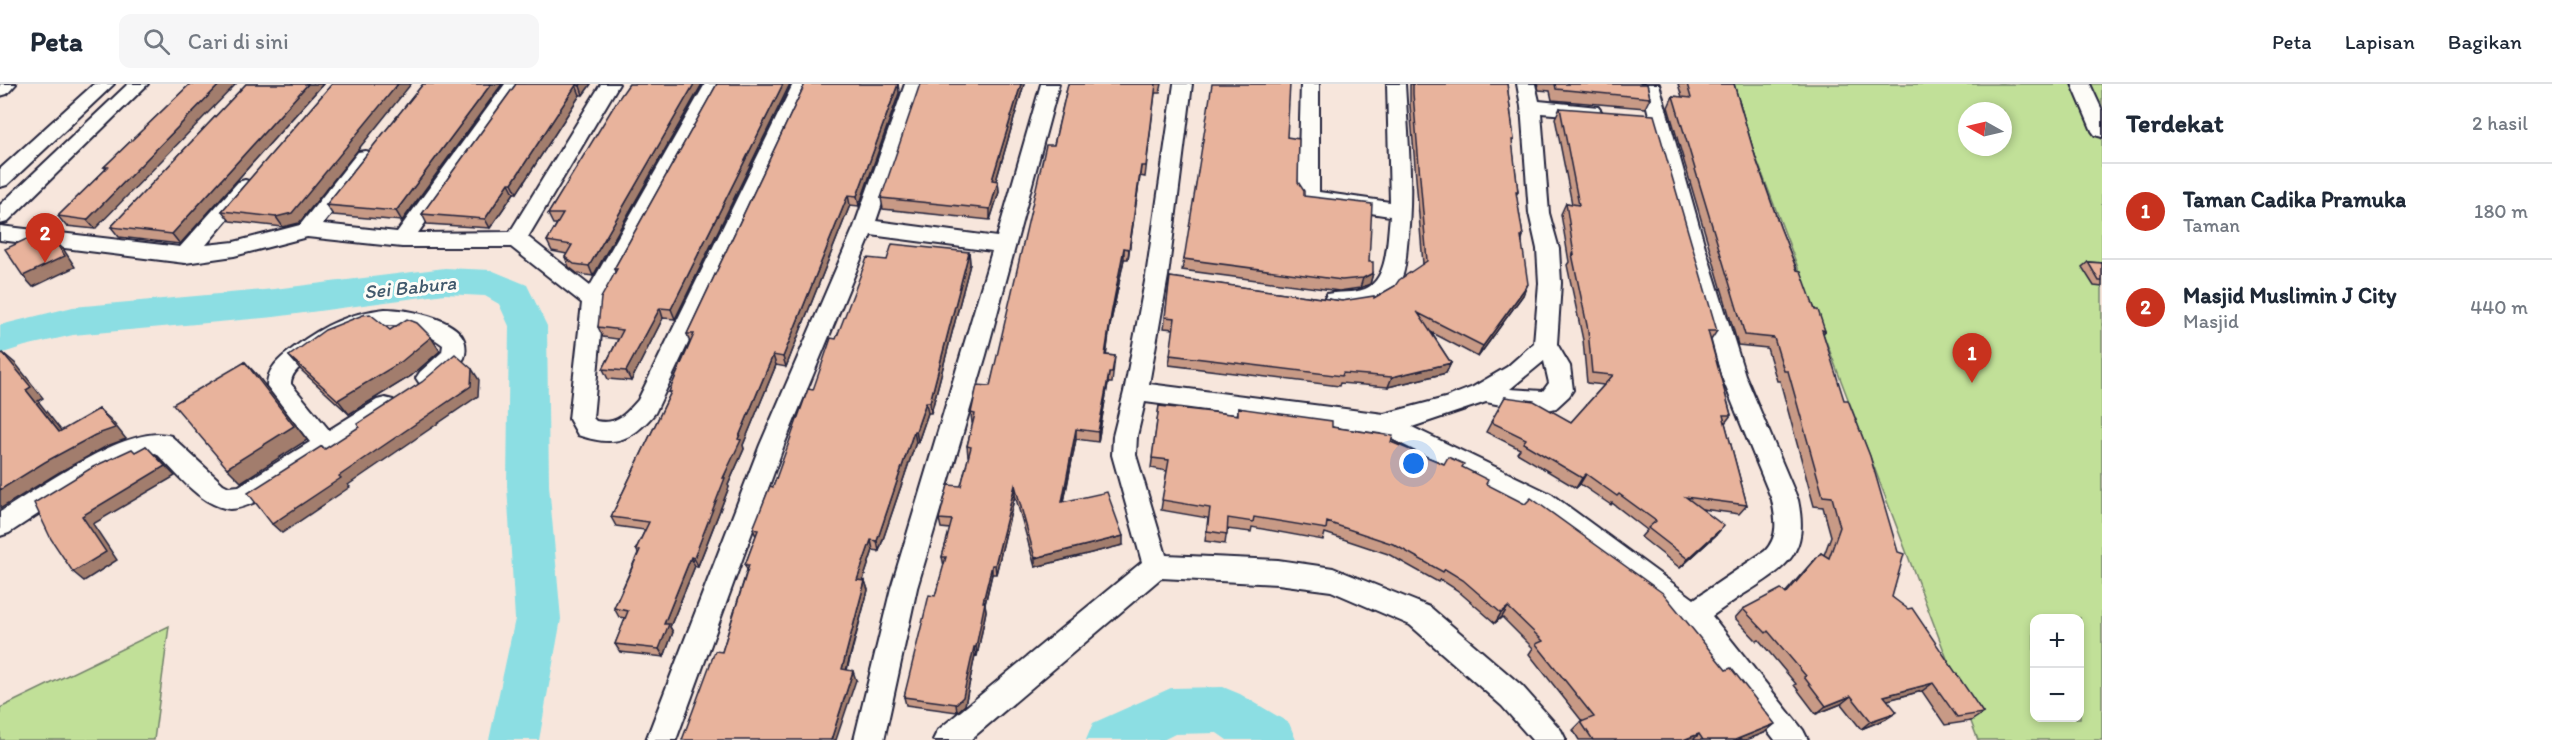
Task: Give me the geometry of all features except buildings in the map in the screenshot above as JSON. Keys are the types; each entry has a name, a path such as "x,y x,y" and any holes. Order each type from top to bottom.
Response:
{"street":[{"path":"0,90 7,84"},
{"path":"0,180 105,84"},
{"path":"0,216 140,84"},
{"path":"402,240 515,84"},
{"path":"516,239 610,84"},
{"path":"714,84 593,300 581,419 586,428 606,434 632,424 646,406 802,84"},
{"path":"661,740 772,445 864,227 914,84"},
{"path":"869,740 904,588 974,356 1050,84"},
{"path":"1156,566 1124,455 1125,436 1136,392 1157,276 1183,84"},
{"path":"1310,84 1308,192 1312,198 1401,211"},
{"path":"1314,297 1339,301 1354,300 1375,294 1392,276 1401,211 1396,84"},
{"path":"1384,424 1438,411 1483,392 1510,377 1545,346 1550,283 1549,260 1539,213 1531,106 1526,84"},
{"path":"1650,84 1694,247 1733,375 1790,517 1786,544 1777,560 1694,614"},
{"path":"2081,84 2102,131"},
{"path":"1531,106 1612,114"},
{"path":"1635,116 1659,118"},
{"path":"307,230 380,139"},
{"path":"185,255 256,174"},
{"path":"97,244 113,227"},
{"path":"864,227 1004,245"},
{"path":"0,233 185,255 234,249 307,230 402,240 516,239 593,300"},
{"path":"1157,276 1179,279"},
{"path":"0,525 111,459 142,445 162,442 211,489 229,498 244,496 409,391 454,355 454,342 439,328 415,319 387,317 362,321 332,333 284,368 278,378 279,386 326,443"},
{"path":"1483,392 1516,399 1548,400 1561,390 1562,378 1556,358 1545,346"},
{"path":"1136,392 1384,424 1542,502 1694,614 1793,740"},
{"path":"948,740 1156,566 1278,572 1334,580 1420,616 1512,696 1551,740"}],"green space":[{"path":"1728,84 2102,84 2102,740 1978,740"},
{"path":"169,626 154,740 0,740 0,708"}],"waterway":[{"name":"Sei Babura","path":"0,340 18,333 73,321 274,303 445,281 491,283 514,295 528,326 528,485 538,619 514,740"},
{"name":"Sei Babura","path":"1111,740 1171,711 1223,710 1271,740"}],"place":[{"name":"Masjid Muslimin J City","path":"45,263"},
{"name":"Taman Cadika Pramuka","path":"1972,383"}]}
